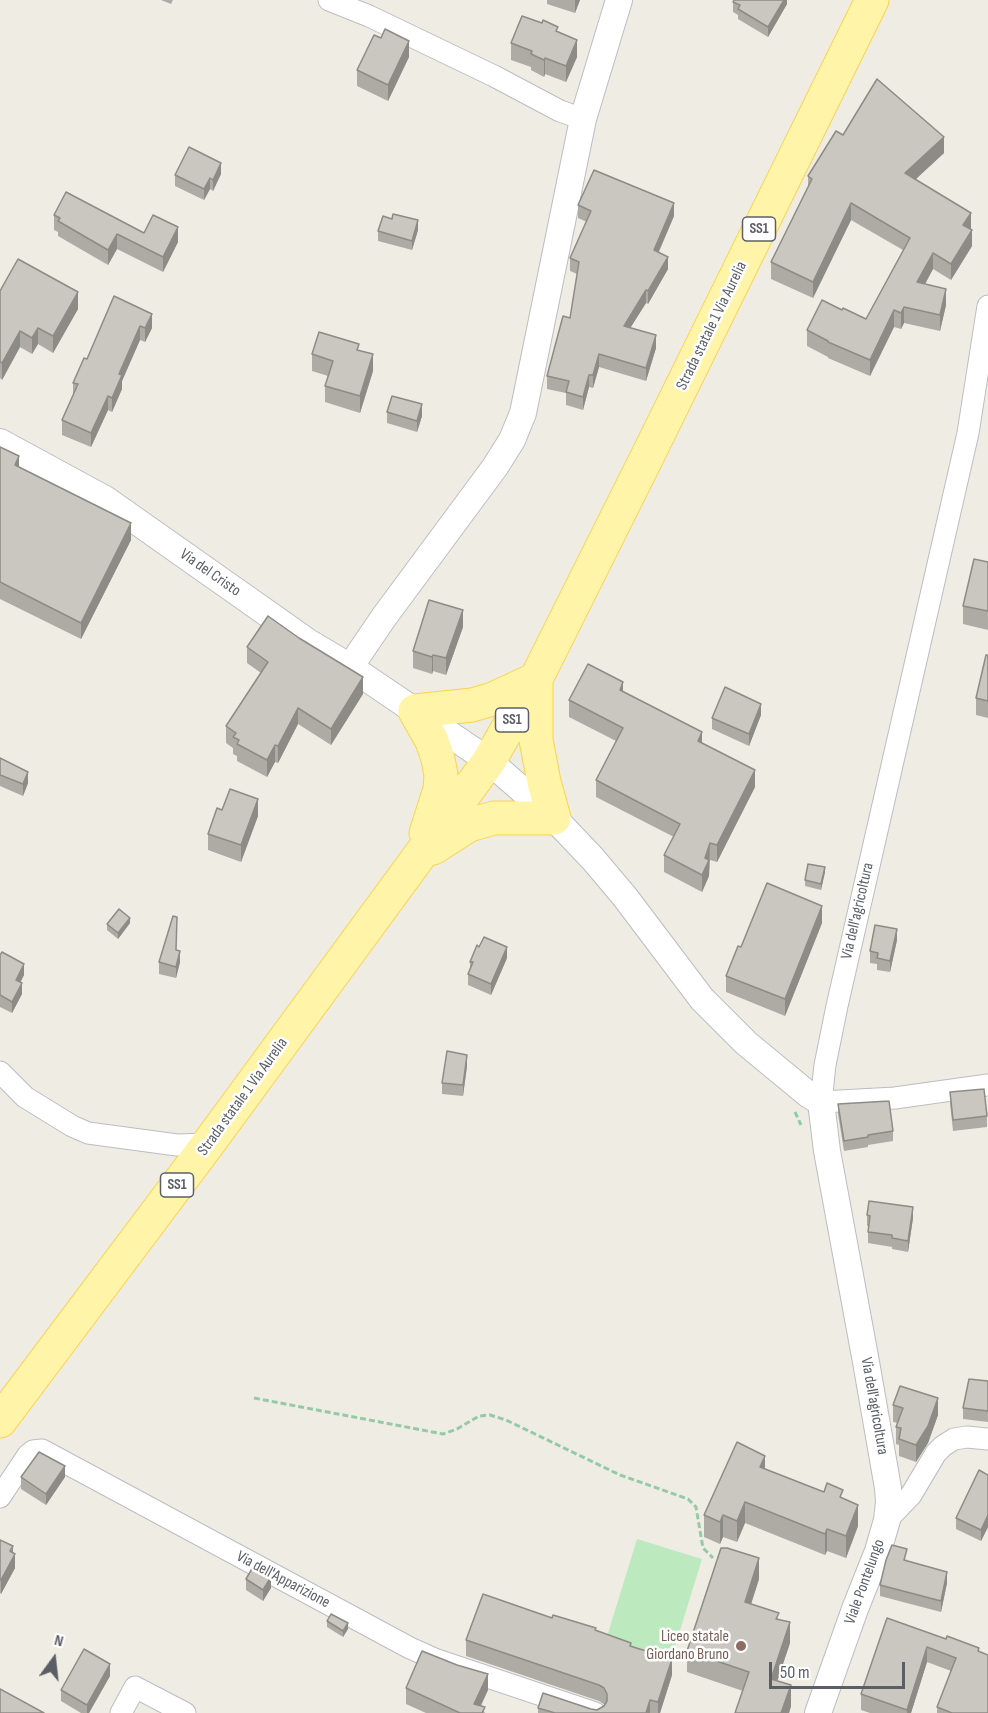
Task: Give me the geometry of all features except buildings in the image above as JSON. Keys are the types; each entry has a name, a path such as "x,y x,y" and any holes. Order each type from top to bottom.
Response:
{"main road":[{"name":"Strada statale 1 Via Aurelia","path":"536,679 872,0"},
{"path":"536,679 536,740 554,819 494,819 469,825 419,857 440,789 441,774 432,741 415,711 472,705 493,699 536,679"},
{"name":"SS1","path":"419,857 489,761 536,679"},
{"name":"Strada statale 1 Via Aurelia","path":"0,1421 419,857"}],"street":[{"path":"329,0 369,16 494,75 560,111 584,119"},
{"path":"350,667 384,617 495,468 512,440 523,413 584,119 619,0"},
{"name":"Via dell'agricoltura","path":"887,1520 888,1488 826,1150 821,1102 825,1065 837,1006 968,433 988,306"},
{"path":"968,433 988,411"},
{"name":"Via del Cristo","path":"0,442 105,499 308,642 350,667 489,761 554,819 593,859 625,897 702,999 746,1043 809,1095 821,1102"},
{"path":"0,1072 26,1097 72,1126 88,1133 177,1144 208,1144"},
{"path":"821,1102 895,1098 988,1085"},
{"path":"887,1520 911,1495 943,1446 954,1439 967,1437 988,1439"},
{"name":"Via dell'Apparizione","path":"0,1497 28,1455 33,1451 42,1450 410,1648 437,1660 595,1713"},
{"name":"Viale Pontelungo","path":"819,1713 851,1619 878,1551 887,1520"},
{"path":"121,1713 135,1687 185,1713"}],"path":[{"path":"254,1398 443,1434 479,1416 490,1415 506,1420 620,1475 688,1499 696,1507 703,1548 713,1558"}],"green space":[{"path":"637,1539 702,1559 670,1663 605,1643"}],"place":[{"name":"Liceo statale Giordano Bruno","path":"741,1646"}]}
